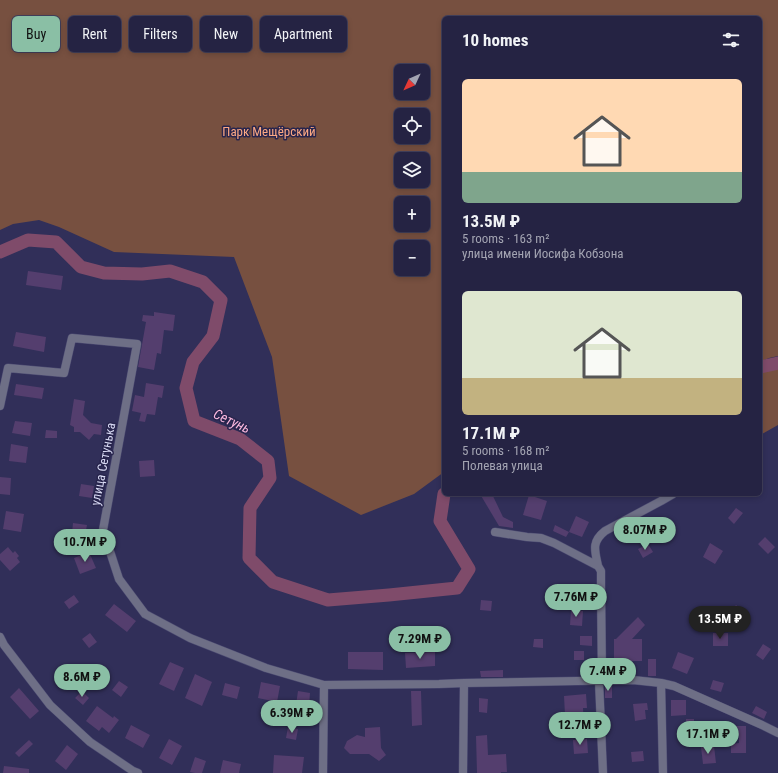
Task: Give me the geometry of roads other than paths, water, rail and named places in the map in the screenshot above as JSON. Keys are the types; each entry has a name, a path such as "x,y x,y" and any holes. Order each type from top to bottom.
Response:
{"street":[{"name":"улица Сетунька","path":"0,406 8,368 64,373 72,338 137,344 102,530 120,579 145,614 170,628 190,638 266,668 324,685"},
{"path":"603,773 601,681 602,585 601,571 598,566 595,547 596,541 605,531 670,496"},
{"path":"495,532 541,538 554,543 598,566"},
{"path":"0,637 2,647 50,705 90,742 138,773"},
{"path":"323,773 324,685 633,680 661,682 674,686 762,724 778,733"},
{"path":"661,682 663,773"},
{"path":"463,773 464,683"}],"waterway":[{"name":"Сетунь","path":"0,252 28,240 56,242 81,267 104,273 142,274 170,271 203,282 221,300 213,336 193,362 186,388 194,421 240,439 268,461 270,478 250,508 249,558 273,582 328,600 457,588 469,569 440,521 444,496"},
{"name":"Сетунь","path":"762,367 778,363"}],"park label":[{"name":"Парк Мещёрский","path":"269,131"}]}
